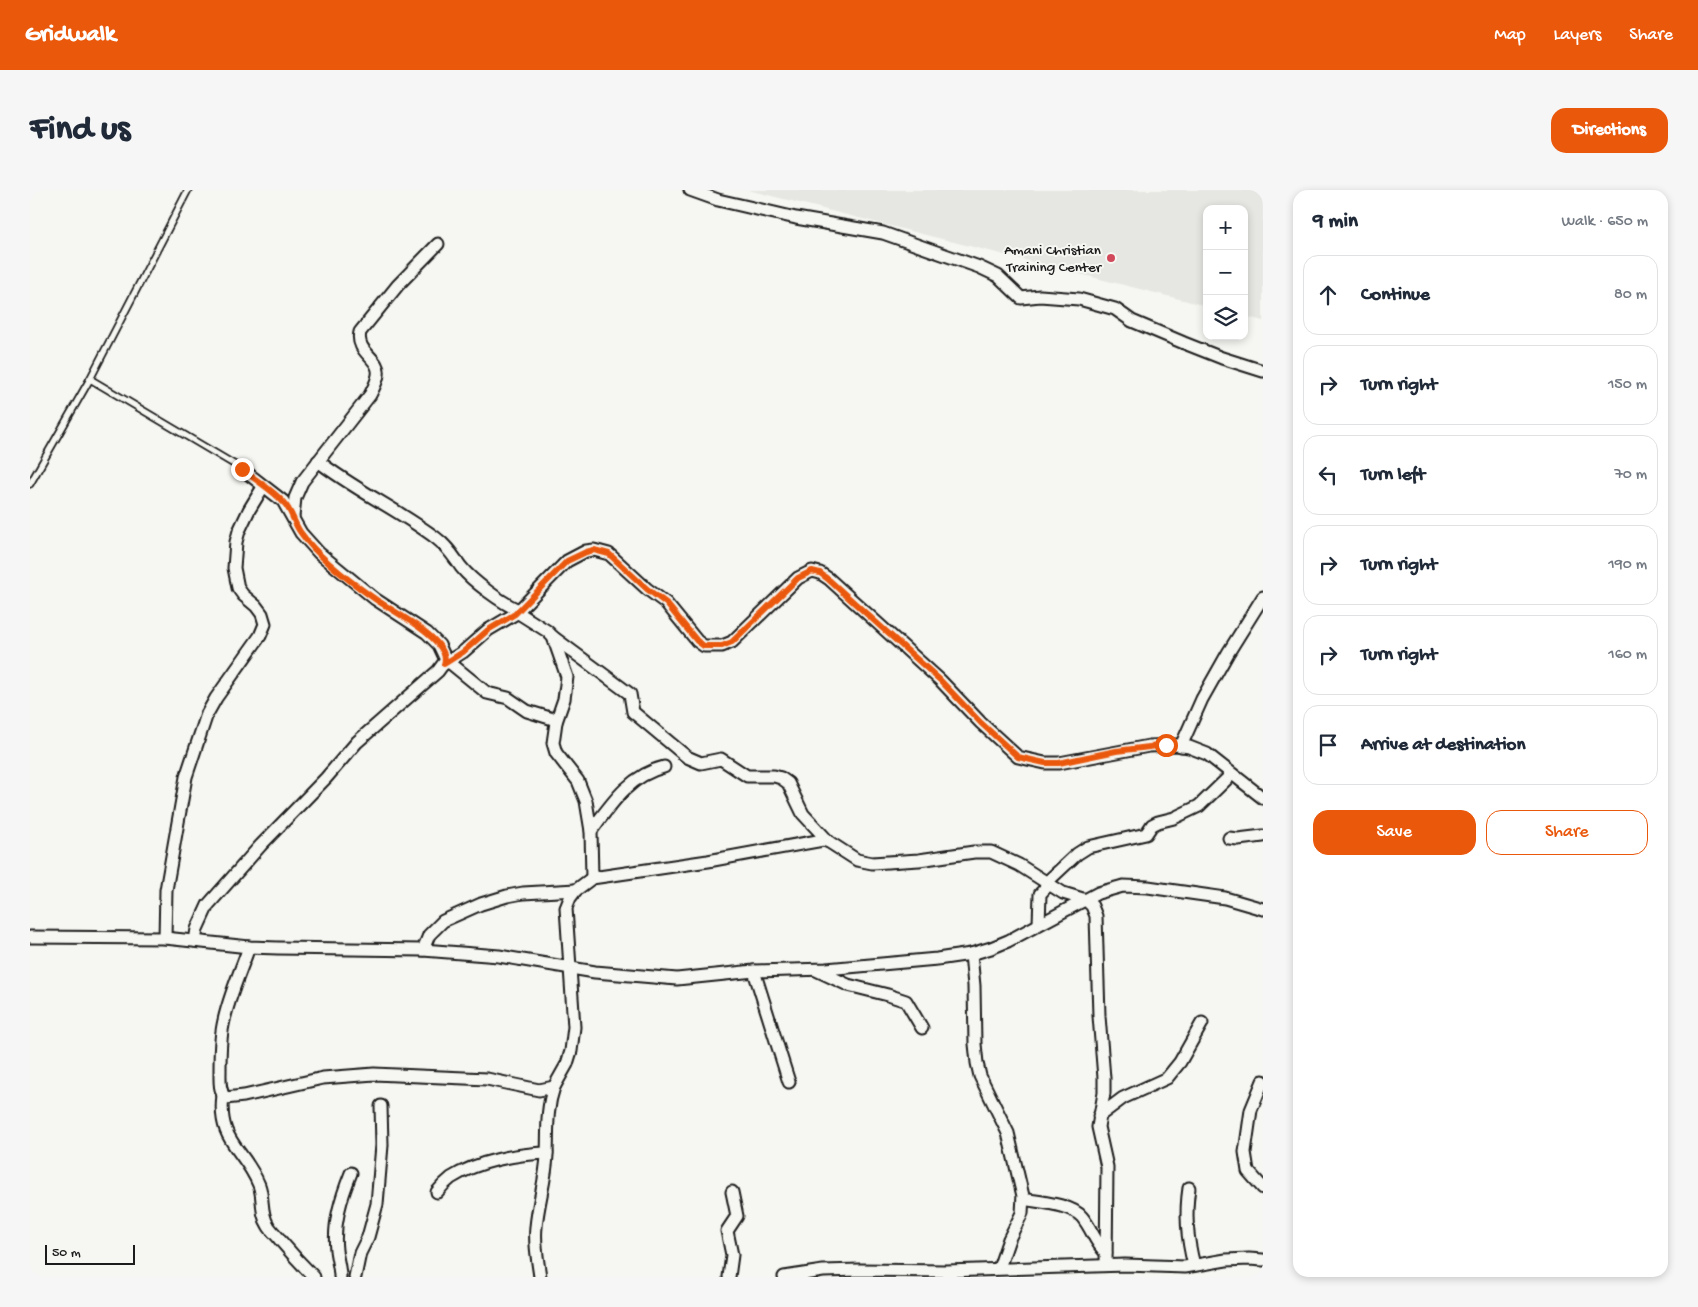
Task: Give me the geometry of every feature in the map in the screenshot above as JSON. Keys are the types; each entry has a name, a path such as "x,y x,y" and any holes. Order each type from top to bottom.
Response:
{"street":[{"path":"690,190 718,200 796,218 884,233 979,267 998,276 1021,298 1040,296 1079,299 1115,309 1132,321 1222,358 1263,372"},
{"path":"293,519 295,498 302,482 370,395 376,381 378,370 361,347 358,339 360,332 398,285 438,244"},
{"path":"318,461 336,476 363,490 437,538 450,550 462,568 500,601 547,631 630,694 633,712 687,757 701,763 721,759 747,776 774,776 788,783 803,814 829,842"},
{"path":"242,469 283,502 305,538 344,574 375,599 434,640 445,656 446,663 487,693 511,700 520,708 553,719 556,722"},
{"path":"165,938 166,890 186,777 207,714 216,698 260,636 265,624 262,614 256,606 238,588 234,561 236,542 242,522 263,486"},
{"path":"195,941 197,929 208,905 357,742 446,663 463,652 488,630 518,611 567,561 594,550 609,554 647,589 666,603 697,641 704,646 722,646 732,642 798,578 812,571 820,573 940,680 981,723 1018,757 1045,763 1059,763 1149,746 1181,746 1207,754 1263,798"},
{"path":"1181,746 1202,699 1263,597"},
{"path":"553,637 567,677 564,699 556,722 554,747 584,792 591,831 592,878"},
{"path":"591,831 635,779 664,767"},
{"path":"1039,924 1040,894 1077,854 1088,847 1146,834 1152,825 1174,818 1199,806 1232,774"},
{"path":"1229,838 1238,839 1263,836"},
{"path":"540,1277 537,1259 536,1228 547,1154 549,1100 554,1087 562,1077 571,1051 574,1027 566,908 570,898 576,890 592,878 708,861 823,840 857,860 872,863 919,860 987,851 1019,865 1063,893 1086,900 1092,906 1097,926 1098,1009 1104,1078 1104,1093 1098,1127 1107,1168 1106,1265"},
{"path":"30,937 165,938 249,947 423,950 499,956 595,972 665,979 754,971 814,970 937,959 971,954 992,948 1110,889 1133,885 1225,898 1263,909"},
{"path":"423,950 429,936 443,921 481,904 506,896 576,890"},
{"path":"249,947 230,998 223,1025 220,1071 223,1095 221,1110 224,1127 258,1182 262,1192 263,1211 268,1226 314,1277"},
{"path":"971,954 977,1062 980,1076 1008,1133 1023,1200 1022,1213 1009,1239 999,1268"},
{"path":"814,970 848,985 901,998 909,1004 922,1028"},
{"path":"754,971 789,1082"},
{"path":"1099,1116 1123,1098 1162,1082 1167,1078 1180,1062 1202,1023"},
{"path":"223,1095 225,1098 237,1098 315,1079 342,1075 374,1074 487,1079 539,1090 554,1087"},
{"path":"1263,1081 1251,1110 1246,1152 1248,1171 1263,1188"},
{"path":"356,1277 360,1254 368,1237 377,1204 382,1145 381,1106"},
{"path":"437,1192 449,1180 474,1167 521,1156 547,1154"},
{"path":"340,1277 335,1224 345,1189 352,1173"},
{"path":"1190,1188 1187,1232 1194,1265"},
{"path":"729,1277 732,1255 728,1231 736,1216 732,1192"},
{"path":"1023,1200 1043,1202 1077,1212 1106,1253"},
{"path":"784,1277 823,1272 855,1274 1106,1265 1185,1266 1226,1260 1263,1260"}],"lane":[{"path":"30,484 90,379 188,190"},
{"path":"90,379 242,469"}],"shaded area":[{"name":"Amani Christian Training Center","path":"748,190 1263,190 1263,321 1248,317 1248,205 1203,205 1203,305"}],"place":[{"name":"Amani Christian Training Center","path":"1111,258"}],"route":[{"path":"242,469 283,502 301,533 319,553 375,599 427,633 442,650 446,660 444,664 454,659 488,630 515,614 567,561 586,552 594,550 609,554 630,575 666,603 697,641 709,647 722,646 732,642 798,578 812,571 820,573 848,596 940,680 981,723 1018,757 1045,763 1059,763 1116,751 1166,745"}]}
